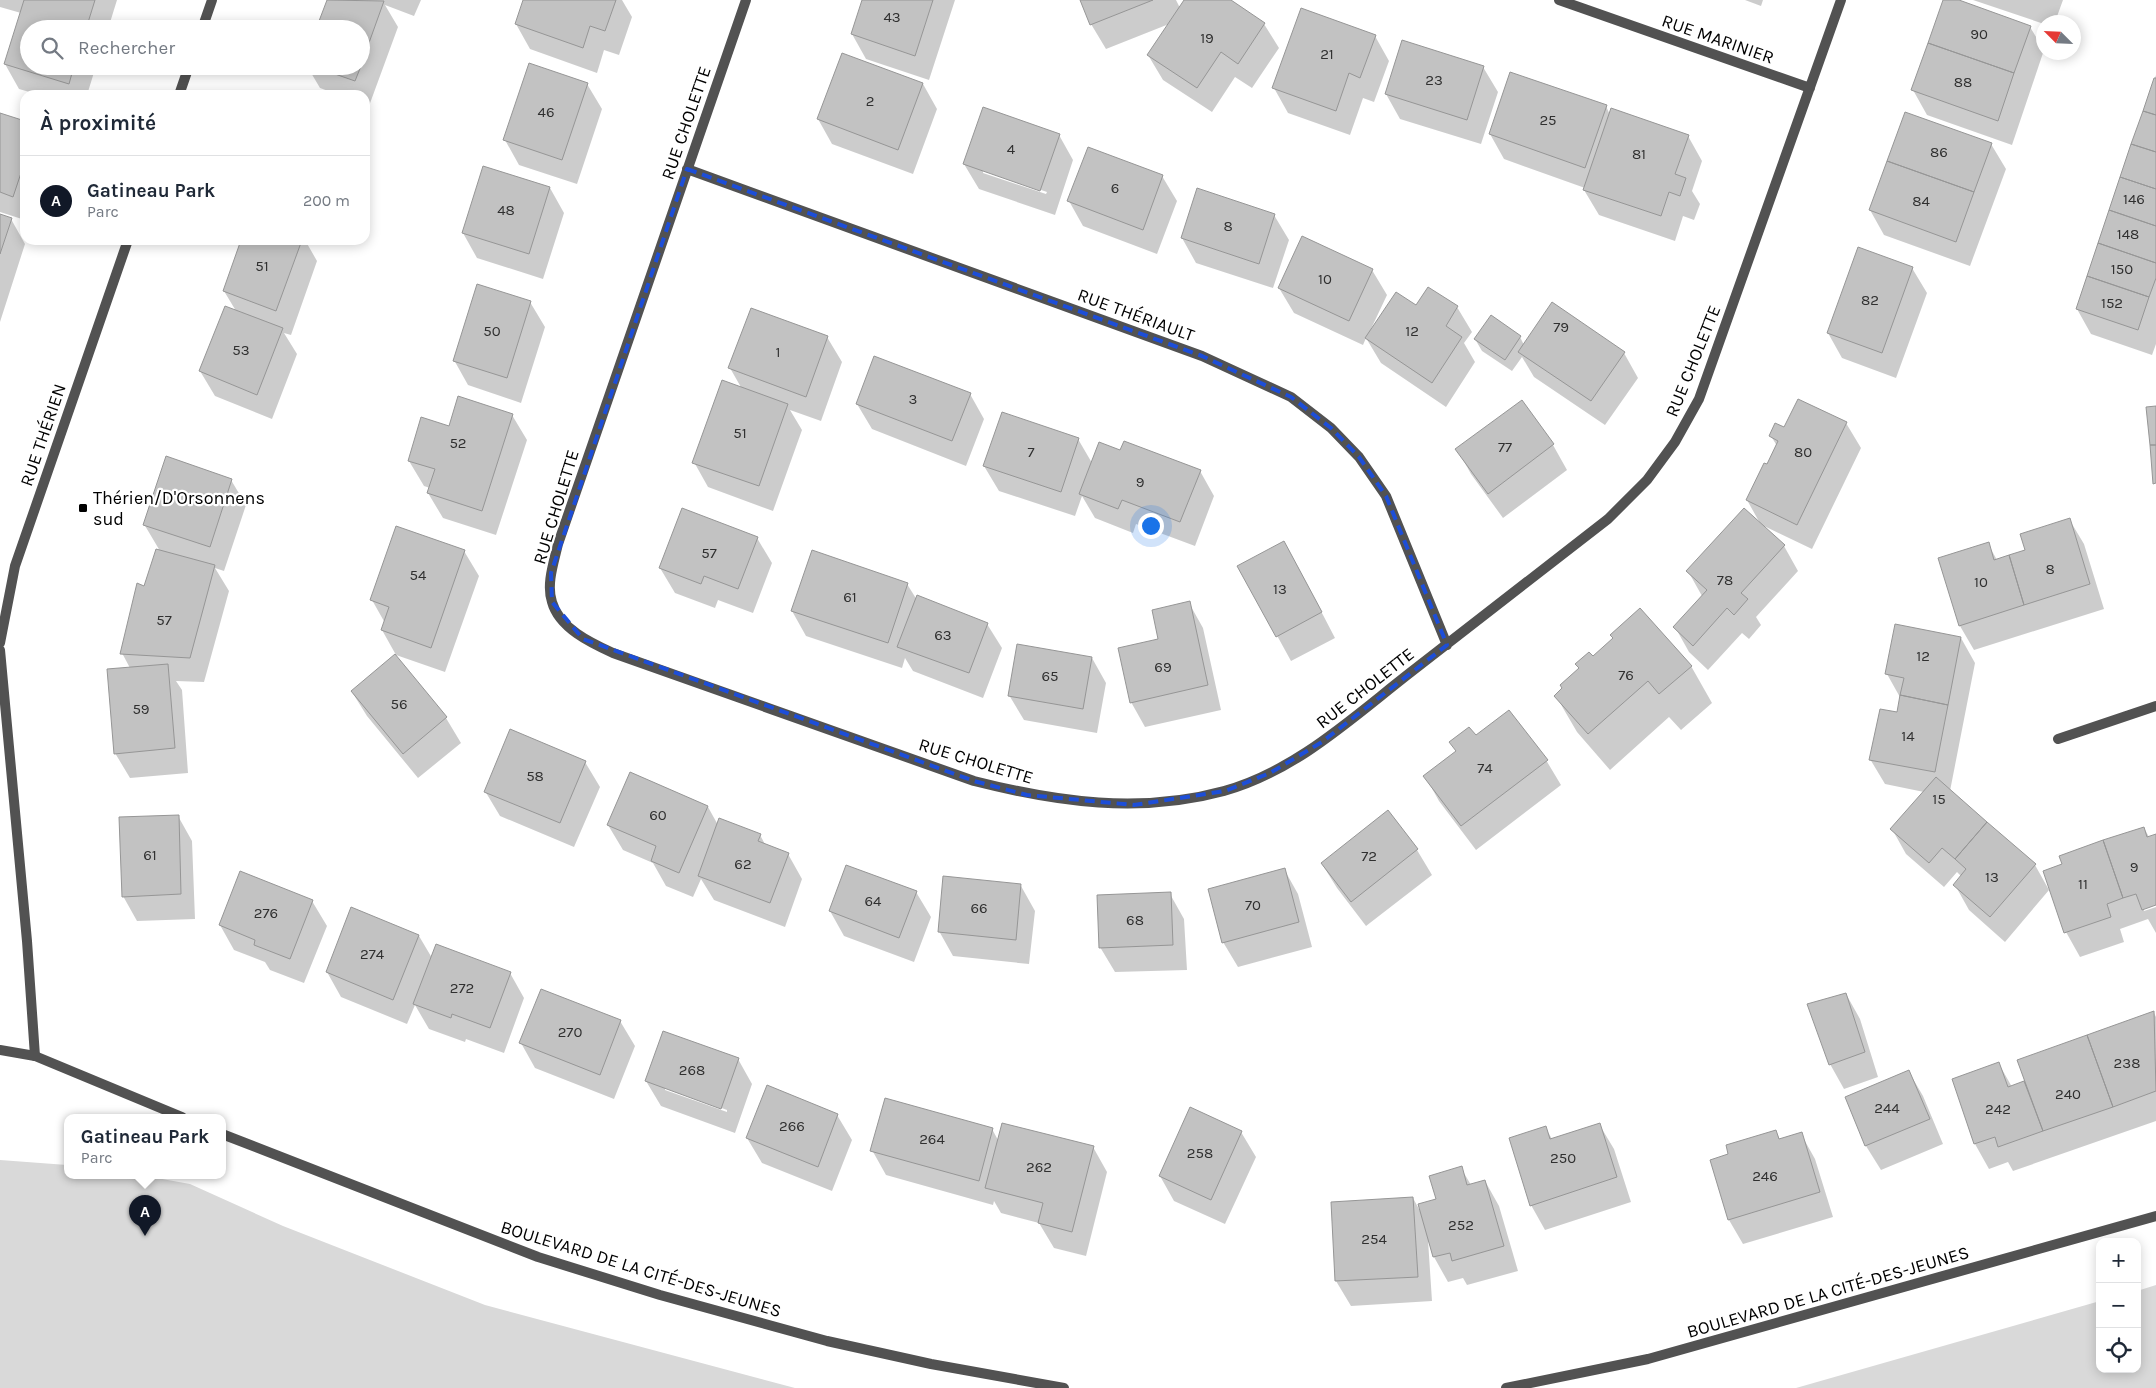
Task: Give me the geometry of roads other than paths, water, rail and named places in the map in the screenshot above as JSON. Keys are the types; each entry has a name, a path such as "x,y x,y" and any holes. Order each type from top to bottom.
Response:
{"street":[{"path":"205,20 212,0"},
{"name":"RUE CHOLETTE","path":"746,0 558,544 551,573 552,602 564,621 583,639 622,656 974,781 1027,795 1085,803 1134,805 1181,801 1225,791 1270,774 1322,742 1608,519 1647,480 1676,442 1699,400 1841,0"},
{"name":"RUE MARINIER","path":"1558,0 1810,88"},
{"path":"181,90 186,75"},
{"name":"RUE THÉRIAULT","path":"687,169 1202,356 1291,397 1331,428 1359,458 1386,496 1447,644"},
{"name":"RUE THÉRIEN","path":"0,643 15,566 126,245"},
{"path":"0,650 28,949 35,1056"},
{"path":"2058,739 2156,706"},
{"path":"0,1050 35,1056 175,1114"},
{"name":"BOULEVARD DE LA CITÉ-DES-JEUNES","path":"226,1136 529,1253 660,1295 827,1341 931,1364 1064,1388"},
{"name":"BOULEVARD DE LA CITÉ-DES-JEUNES","path":"1506,1388 1648,1359 2156,1216"}],"place":[{"name":"Thérien/D'Orsonnens sud","path":"83,508"},
{"name":"Gatineau Park","path":"145,1236"}]}
